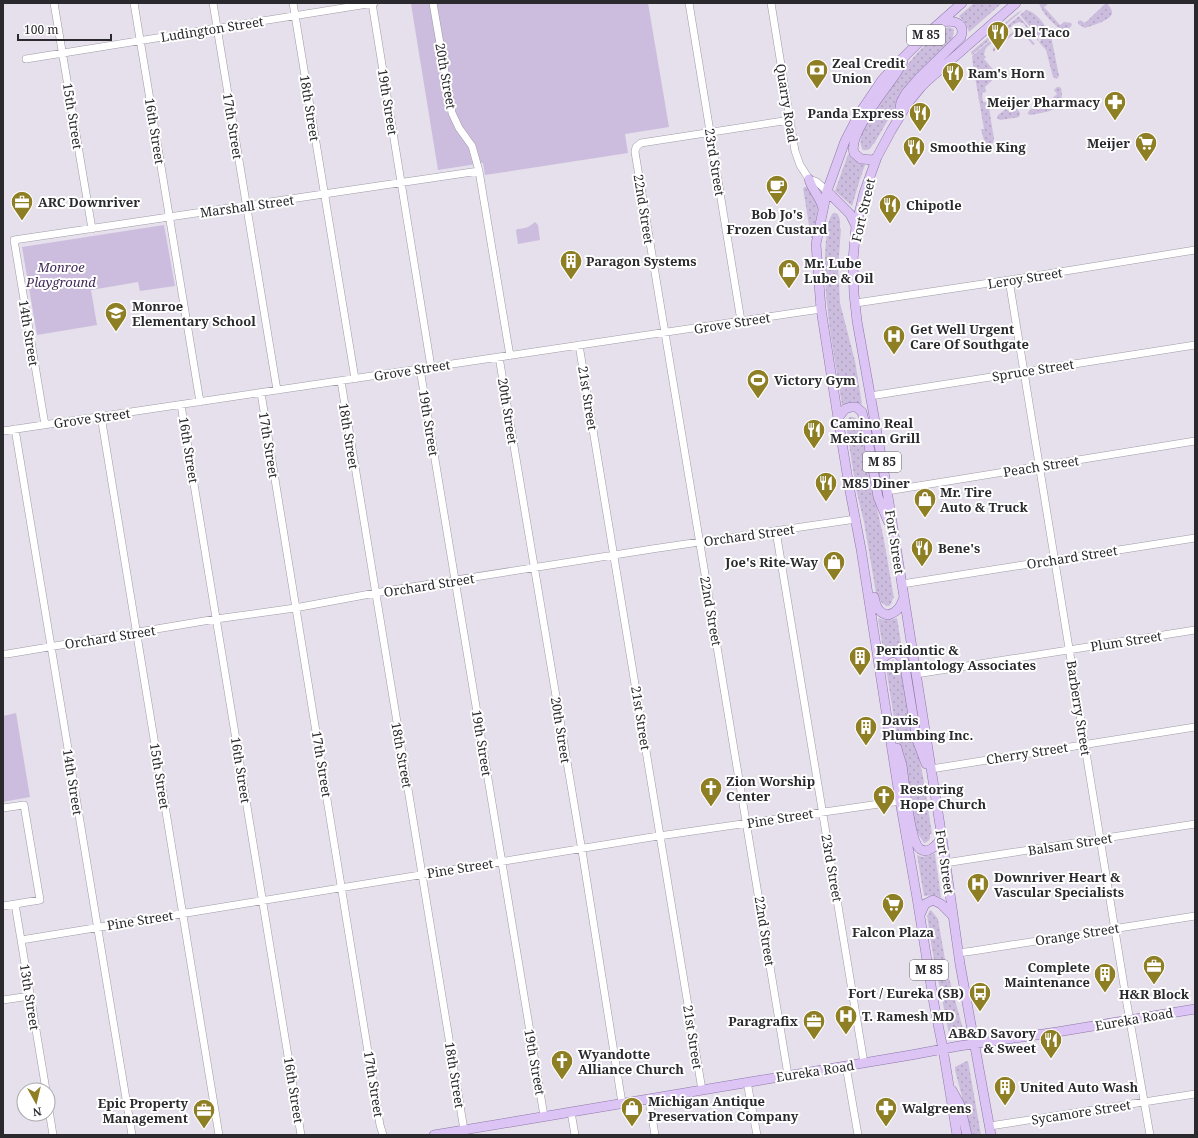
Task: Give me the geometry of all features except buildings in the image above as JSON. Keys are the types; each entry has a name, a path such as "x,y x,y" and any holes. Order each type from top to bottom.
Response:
{"main road":[{"name":"M 85","path":"957,1135 900,801 879,661 838,418 821,309 816,244 827,191 845,141 859,114 882,80 909,51 962,3"},
{"name":"Fort Street","path":"991,1131 958,953 942,838 902,584 857,321 853,260 856,226 864,193 877,157 908,103 921,87 1016,3"},
{"path":"899,118 901,102 906,93 919,78 961,37 962,29 960,24 953,20 940,22"},
{"path":"877,157 873,160 861,159 854,153 852,146 859,129 868,114 895,75 909,51"},
{"path":"809,180 810,186 820,199 823,212"},
{"path":"827,191 850,214 856,226"},
{"path":"838,418 846,409 851,407 856,407 862,412 878,497 894,536"},
{"path":"850,491 855,498 860,514 877,608 884,614 892,614 901,606 904,597"},
{"path":"879,661 886,654 893,652 898,654 904,661 917,740 933,784"},
{"path":"890,734 901,763 911,827 915,842 921,850 925,851 932,848 942,838"},
{"path":"920,916 925,904 933,900 940,904 953,916"},
{"name":"Eureka Road","path":"434,1135 943,1049 1195,1009"},
{"path":"949,1086 960,1104 967,1135"}],"street":[{"name":"15th Street","path":"54,3 92,229"},
{"name":"16th Street","path":"134,3 200,402"},
{"name":"17th Street","path":"213,3 277,390"},
{"name":"18th Street","path":"293,3 355,379"},
{"name":"Ludington Street","path":"26,59 373,3"},
{"name":"19th Street","path":"373,3 431,367"},
{"name":"20th Street","path":"433,3 452,114 459,128 472,146 479,171 510,356"},
{"name":"23rd Street","path":"690,3 741,321"},
{"name":"Quarry Road","path":"771,3 795,151 800,165 809,180 817,182 827,191"},
{"path":"711,132 790,120"},
{"name":"22nd Street","path":"711,132 641,143 636,147 635,152 788,1075"},
{"name":"Marshall Street","path":"14,240 479,171"},
{"name":"14th Street","path":"14,240 45,425"},
{"name":"Leroy Street","path":"856,303 1195,251"},
{"name":"Barberry Street","path":"1009,280 1150,1135"},
{"name":"Grove Street","path":"3,431 821,309"},
{"name":"21st Street","path":"579,345 702,1090"},
{"name":"Spruce Street","path":"870,396 1195,345"},
{"name":"20th Street","path":"499,357 622,1103"},
{"name":"19th Street","path":"420,369 544,1116"},
{"name":"18th Street","path":"340,381 464,1130"},
{"name":"17th Street","path":"261,393 295,608 383,1135"},
{"name":"16th Street","path":"181,405 301,1135"},
{"name":"15th Street","path":"101,416 219,1135"},
{"name":"14th Street","path":"15,429 132,1135"},
{"name":"Peach Street","path":"887,491 1195,441"},
{"name":"Orchard Street","path":"3,654 216,619 295,608 614,555 856,519"},
{"name":"23rd Street","path":"776,531 864,1063"},
{"name":"Orchard Street","path":"902,584 1195,538"},
{"name":"Plum Street","path":"916,674 1195,630"},
{"name":"Cherry Street","path":"931,769 1195,727"},
{"name":"Pine Street","path":"21,940 581,848 900,801"},
{"path":"3,808 24,805 40,900 3,906"},
{"name":"Balsam Street","path":"945,863 1195,824"},
{"name":"13th Street","path":"15,904 45,1082"},
{"name":"Orange Street","path":"958,953 973,952 1195,916"},
{"path":"3,1000 30,996"},
{"path":"846,1066 858,1135"},
{"path":"747,1082 757,1135"},
{"name":"Sycamore Street","path":"991,1131 1032,1120 1195,1094"},
{"path":"649,1099 655,1135"},
{"path":"571,1112 575,1135"},
{"path":"51,1122 53,1135"}],"green space":[{"path":"648,3 669,127 625,134 628,153 485,175 483,163 438,170 411,4"},
{"path":"974,3 1002,3 969,32 966,24 959,16"},
{"path":"1039,3 1049,3 1044,7 1060,25 1064,22 1071,23 1072,25 1067,31 1054,24 1046,16"},
{"path":"1103,3 1107,3 1112,12 1109,18 1085,28 1078,24 1080,20 1085,23 1105,4"},
{"path":"1023,10 972,55 971,52 1017,13"},
{"path":"1026,10 1037,16 1051,36 1059,76 1057,79 1053,77 1046,50 1039,42 1041,40 1020,15"},
{"path":"1019,16 1039,40 1038,41 1023,23 1019,22 1014,24 985,50 984,55 986,57 984,59 998,75 985,87 986,92 982,93 983,102 988,102 994,139 993,143 987,144 984,142 981,129 984,129 972,56"},
{"path":"949,27 954,29 952,40 906,89 871,148 868,150 863,150 861,144 861,132 888,90 927,43 939,32"},
{"path":"1018,28 1021,29 1035,44 1033,45 1019,29 993,52 993,48"},
{"path":"1057,87 1061,88 1062,96 1061,102 1058,106 1043,113 1028,114 1028,112 1034,107 1038,110 1057,94 1054,90"},
{"path":"1016,107 1020,113 1019,117 1000,120 997,118 998,115 1006,109 1010,112"},
{"path":"848,154 855,160 865,165 852,206 835,191"},
{"path":"808,187 817,199 818,206 813,239 811,238 803,188"},
{"path":"833,213 836,213 839,216 841,229 838,268 840,303 855,361 862,404 852,403 842,405 832,344 825,282 825,262 828,226"},
{"path":"535,222 538,225 540,240 518,244 517,229 522,229"},
{"name":"Monroe Playground","path":"164,225 175,286 140,291 138,282 91,290 97,325 37,335 22,247"},
{"path":"850,417 857,419 863,430 894,598 889,606 880,600 876,593 864,522 856,489 846,425"},
{"path":"878,618 888,620 897,618 902,649 896,647 883,649"},
{"path":"893,660 900,666 902,671 923,776 932,834 930,834 930,839 924,843 917,831 915,831 904,760 896,731 886,668 889,662"},
{"path":"16,713 30,797 3,802 3,716"},
{"path":"935,854 941,898 935,895 924,896 917,855 922,857"},
{"path":"931,910 938,919 947,971 963,1029 949,1034 932,949 927,915"},
{"path":"968,1061 981,1135 972,1135 955,1070 955,1067"}],"place":[{"name":"Del Taco","path":"998,52"},
{"name":"Zeal Credit Union","path":"817,90"},
{"name":"Ram's Horn","path":"953,92"},
{"name":"Meijer Pharmacy","path":"1115,122"},
{"name":"Panda Express","path":"920,132"},
{"name":"Meijer","path":"1146,162"},
{"name":"Smoothie King","path":"914,166"},
{"name":"Bob Jo's Frozen Custard","path":"777,206"},
{"name":"ARC Downriver","path":"22,222"},
{"name":"Chipotle","path":"890,224"},
{"name":"Paragon Systems","path":"571,280"},
{"name":"Mr. Lube Lube & Oil","path":"789,290"},
{"name":"Monroe Elementary School","path":"116,332"},
{"name":"Get Well Urgent Care Of Southgate","path":"894,356"},
{"name":"Victory Gym","path":"758,400"},
{"name":"Camino Real Mexican Grill","path":"814,450"},
{"name":"M85 Diner","path":"826,502"},
{"name":"Mr. Tire Auto & Truck","path":"925,518"},
{"name":"Bene's","path":"922,568"},
{"name":"Joe's Rite-Way","path":"834,582"},
{"name":"Peridontic & Implantology Associates","path":"860,676"},
{"name":"Davis Plumbing Inc.","path":"866,746"},
{"name":"Zion Worship Center","path":"711,808"},
{"name":"Restoring Hope Church","path":"884,816"},
{"name":"Downriver Heart & Vascular Specialists","path":"978,904"},
{"name":"Falcon Plaza","path":"893,924"},
{"name":"H&R Block","path":"1154,986"},
{"name":"Complete Maintenance","path":"1105,994"},
{"name":"Fort / Eureka (SB)","path":"980,1012"},
{"name":"T. Ramesh MD","path":"846,1036"},
{"name":"Paragrafix","path":"814,1040"},
{"name":"AB&D Savory & Sweet","path":"1051,1060"},
{"name":"Wyandotte Alliance Church","path":"562,1080"},
{"name":"United Auto Wash","path":"1005,1106"},
{"name":"Michigan Antique Preservation Company","path":"632,1128"},
{"name":"Walgreens","path":"886,1128"},
{"name":"Epic Property Management","path":"204,1130"}]}
